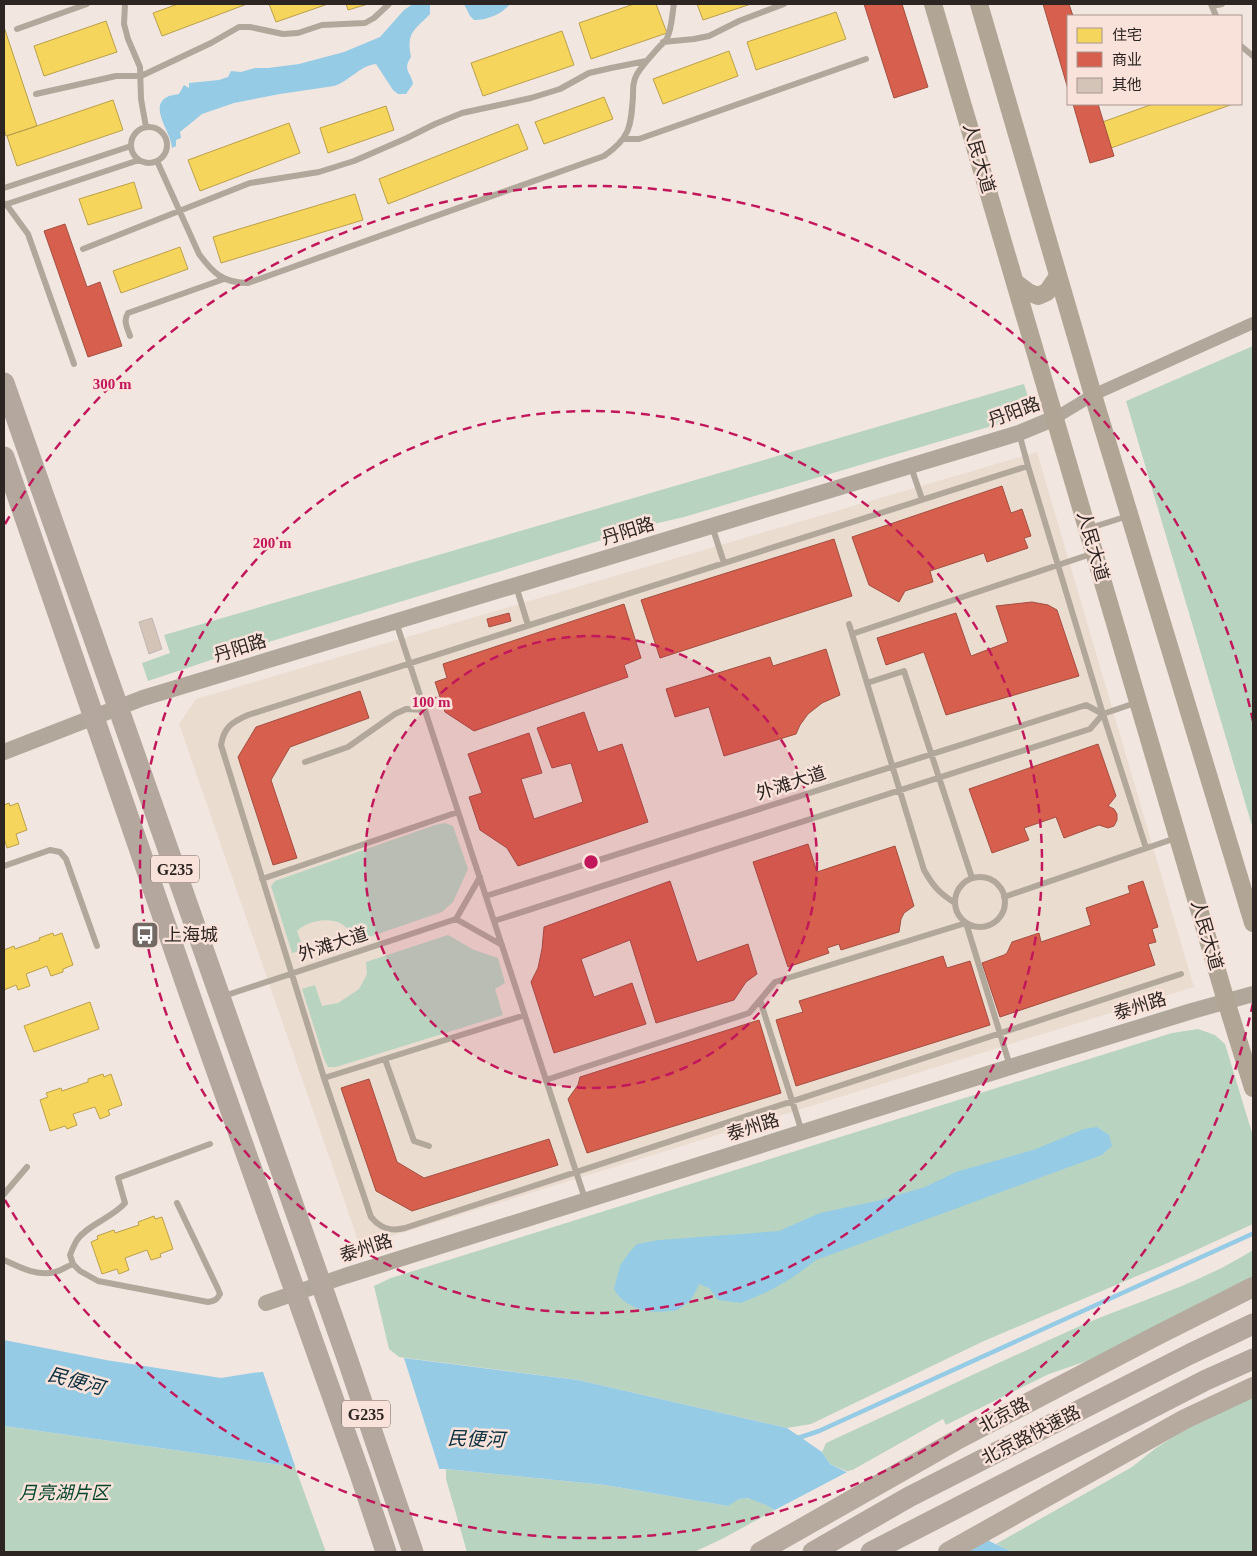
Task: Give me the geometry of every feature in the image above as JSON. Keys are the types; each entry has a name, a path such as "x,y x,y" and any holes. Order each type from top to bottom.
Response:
{"highway":[{"name":"G235","path":"4,383 346,1355 413,1552"},
{"name":"G235","path":"4,458 194,1007 386,1552"},
{"name":"北京路快速路","path":"813,1552 908,1497 1253,1324"},
{"name":"北京路快速路","path":"870,1552 1206,1380 1253,1359"}],"main road":[{"name":"人民大道","path":"933,4 1253,1088"},
{"path":"979,4 1093,395 1253,923"},
{"path":"1016,283 1028,292 1038,296 1047,292 1058,276"},
{"name":"北京路","path":"760,1552 954,1441 1253,1287"},
{"path":"948,1552 1185,1419 1253,1387"}],"street":[{"name":"丹阳路","path":"4,752 143,698 1019,433 1055,418 1093,395 1253,323"},
{"name":"泰州路","path":"266,1304 321,1284 585,1200 1010,1067 1253,994"}],"lane":[{"path":"18,29 87,4"},
{"path":"125,4 124,24 128,39 140,66 146,127"},
{"path":"36,94 116,76 141,76 212,43 239,27 250,27 283,34 298,33 322,25 365,23 374,18 389,4"},
{"path":"157,161 199,254 207,265 227,281 248,283 604,156 616,148 624,139 630,122 634,83 637,74 667,38 674,4"},
{"path":"663,42 709,36 739,21 784,4"},
{"path":"1211,5 1222,4"},
{"path":"1242,48 1253,56"},
{"path":"624,139 639,139 866,59"},
{"path":"83,249 250,183 319,172 354,161 462,113 531,98 560,89 589,74 646,61"},
{"path":"146,127 160,130 166,140 165,152 157,161 145,162 140,160 135,156 131,146 134,134 146,127"},
{"path":"4,188 131,146"},
{"path":"74,364 28,234 5,205 140,160"},
{"path":"130,336 125,318 128,313 136,308 224,279"},
{"path":"1019,433 1103,714 1146,848"},
{"path":"911,466 922,499"},
{"path":"1028,466 248,715 235,720 223,734 221,745 324,1078 370,1217 377,1225 386,1229 396,1230 405,1228 1181,974"},
{"path":"1088,528 1130,516"},
{"path":"712,526 724,563"},
{"path":"852,634 1095,552"},
{"path":"516,585 528,625"},
{"path":"396,622 585,1200"},
{"path":"849,624 924,870 940,893 955,903"},
{"path":"867,683 904,671 972,878"},
{"path":"494,921 1090,729 1103,714 1139,702"},
{"name":"外滩大道","path":"486,896 1086,705 1103,714"},
{"path":"305,762 348,747 395,714 406,709 425,710"},
{"path":"262,879 458,812"},
{"path":"1004,897 1178,837"},
{"path":"4,866 50,850 60,852 66,860 97,946"},
{"path":"480,877 456,919 502,945"},
{"path":"972,878 988,878 996,883 1004,897 1002,914 990,925 982,927 966,923 956,911 956,895 959,888 972,878"},
{"name":"外滩大道","path":"220,998 456,919"},
{"path":"546,1080 749,1013 775,982 966,923"},
{"path":"966,923 1010,1067"},
{"path":"760,1000 802,1132"},
{"path":"324,1078 525,1015"},
{"path":"385,1059 414,1141 429,1146"},
{"path":"177,1202 218,1289 220,1294 217,1299 208,1302 98,1281 80,1271 73,1264 70,1255 77,1240 85,1231 118,1212 125,1203 118,1178 210,1144"},
{"path":"4,1194 26,1167"},
{"path":"4,1260 41,1273 55,1272 73,1264"}],"shaded area":[{"path":"1037,452 1194,987 360,1246 179,724 196,699"}],"green space":[{"path":"1253,346 1253,829 1126,401"},
{"path":"1024,384 1030,404 1019,418 684,517 654,524 220,657 148,681 142,663 170,653 164,635"},
{"path":"445,823 453,826 468,869 453,902 442,912 357,941 343,924 329,920 312,922 297,931 304,950 292,953 271,886 275,881"},
{"path":"448,935 474,950 498,958 505,983 495,989 503,1015 336,1067 328,1067 302,989 315,985 322,1006 338,1003 359,989 367,974 366,962"},
{"path":"1198,1029 1215,1035 1225,1044 1253,1136 1253,1224 1170,1262 984,1341 811,1424 787,1428 578,1380 399,1357 389,1349 374,1286 391,1278 1172,1033"},
{"path":"1253,1250 1253,1290 1142,1342 1049,1374 946,1425 943,1419 849,1472 830,1464 822,1452 826,1443 1080,1326 1212,1273"},
{"path":"1253,1396 1253,1552 1012,1552 996,1544 1132,1467 1156,1448 1192,1425"},
{"name":"月亮湖片区","path":"4,1426 295,1467 326,1552 4,1552"},
{"path":"446,1469 605,1485 728,1506 743,1498 748,1498 763,1503 775,1510 694,1552 467,1552 446,1479"}],"water":[{"path":"413,4 430,4 430,14 416,28 411,37 411,57 407,68 413,84 406,94 398,94 393,90 376,64 370,65 334,86 234,103 202,114 180,132 181,138 176,140 176,146 172,148 162,121 160,107 162,101 167,97 179,94 184,85 189,88 189,83 219,80 228,77 231,71 241,72 255,68 299,64 344,52 380,37 404,10"},
{"path":"464,4 510,4 494,16 474,20"},
{"path":"1097,1127 1109,1135 1112,1146 1102,1155 816,1260 792,1278 767,1292 741,1303 718,1300 709,1288 699,1284 690,1301 679,1309 653,1312 638,1308 624,1301 614,1289 620,1266 637,1244 659,1240 779,1231 820,1213 877,1201 925,1187 956,1172 1036,1149 1084,1129"},
{"name":"民便河","path":"4,1340 106,1360 221,1378 252,1373 404,1358 578,1380 787,1428 822,1452 830,1464 1012,1552 848,1552 766,1505 748,1498 739,1499 728,1506 605,1485 446,1469 295,1467 4,1426"}],"pier":[{"path":"379,1358 404,1358 440,1471 296,1469 262,1369"},
{"path":"851,1470 991,1539 968,1552 843,1552 773,1511"}],"building: 住宅":[{"path":"178,4 247,4 162,36 153,13"},
{"path":"269,4 328,4 276,22"},
{"path":"346,4 368,4 348,10"},
{"path":"634,4 656,4 667,33 591,59 579,23"},
{"path":"697,4 751,4 703,20"},
{"path":"836,12 846,39 756,70 747,42"},
{"path":"106,21 117,52 44,76 34,46"},
{"path":"4,27 37,126 6,136 4,128"},
{"path":"562,31 574,65 483,96 471,63"},
{"path":"729,51 738,76 663,104 653,79"},
{"path":"604,97 613,119 544,144 535,122"},
{"path":"113,100 123,130 17,166 7,136"},
{"path":"1150,105 1230,105 1089,156 1080,130"},
{"path":"386,106 394,130 328,153 320,128"},
{"path":"289,123 300,153 200,191 188,160"},
{"path":"518,124 528,149 388,204 379,179"},
{"path":"134,182 142,208 88,225 79,199"},
{"path":"355,194 363,220 221,263 213,237"},
{"path":"180,247 188,269 121,293 113,271"},
{"path":"9,803 10,806 18,803 27,830 16,834 19,844 7,848 4,838 4,805"},
{"path":"53,933 54,936 62,933 73,965 63,969 63,972 51,976 47,966 26,974 30,986 18,990 16,985 4,990 4,950 14,946 15,949"},
{"path":"90,1002 99,1029 34,1052 24,1026"},
{"path":"103,1074 104,1077 111,1074 122,1105 108,1110 110,1115 100,1119 95,1107 73,1114 77,1125 67,1129 65,1126 50,1131 40,1100 48,1097 46,1093 61,1088 62,1091 88,1082 88,1079"},
{"path":"154,1216 155,1219 162,1217 173,1249 160,1254 161,1257 151,1260 147,1250 125,1258 129,1270 119,1274 117,1269 102,1274 91,1242 98,1239 97,1236 114,1230 115,1233 139,1225 138,1222"}],"building: 商业":[{"path":"864,4 902,4 928,87 894,98"},
{"path":"1043,4 1069,4 1073,15 1067,15 1067,86"},
{"path":"1073,105 1098,105 1114,156 1090,163"},
{"path":"65,224 87,287 100,282 122,346 88,357 44,231"},
{"path":"1002,486 1011,513 1022,509 1031,536 1024,538 1028,548 987,562 984,553 930,571 933,582 905,591 899,602 869,585 852,537"},
{"path":"834,539 852,596 660,658 641,600"},
{"path":"1032,602 1048,605 1057,610 1079,676 946,715 924,652 886,665 877,638 956,613 971,656 1008,642 996,606"},
{"path":"624,604 641,658 624,665 628,677 474,731 445,712 435,682 447,678 443,664"},
{"path":"509,613 511,621 489,627 487,619"},
{"path":"826,649 840,695 822,703 808,714 796,734 724,756 709,707 675,717 666,689 770,657 773,666"},
{"path":"360,691 369,718 290,747 271,780 297,858 273,865 238,757 256,727"},
{"path":"584,712 598,752 622,744 648,822 518,866 507,848 480,830 469,797 482,793 468,754 529,733 542,773 521,779 534,819 583,802 571,763 552,768 537,728"},
{"path":"1098,744 1116,796 1108,806 1114,809 1117,814 1114,826 1108,828 1099,825 1064,838 1056,817 1024,828 1029,840 992,853 969,789"},
{"path":"808,844 817,872 895,846 914,906 904,913 899,932 841,950 839,944 827,948 829,953 788,967 753,862"},
{"path":"670,881 697,962 748,944 757,974 746,982 734,1000 656,1023 630,940 581,959 594,997 632,983 646,1024 554,1053 531,982 538,968 544,927"},
{"path":"1143,881 1158,927 1152,929 1156,942 1148,944 1155,965 1000,1017 982,963 1007,953 1012,942 1039,933 1041,942 1091,925 1086,908 1130,893 1128,886"},
{"path":"943,956 947,968 970,961 990,1025 796,1086 776,1020 803,1012 799,1001"},
{"path":"759,1020 781,1093 587,1153 568,1099 578,1085 580,1077"},
{"path":"369,1079 397,1162 424,1178 549,1139 558,1165 412,1211 376,1191 341,1088"}],"building: 其他":[{"path":"152,618 162,649 149,654 139,622"}],"waterway":[{"path":"795,1439 819,1431 1252,1234"}],"place":[{"name":"上海城","path":"145,935"}]}
